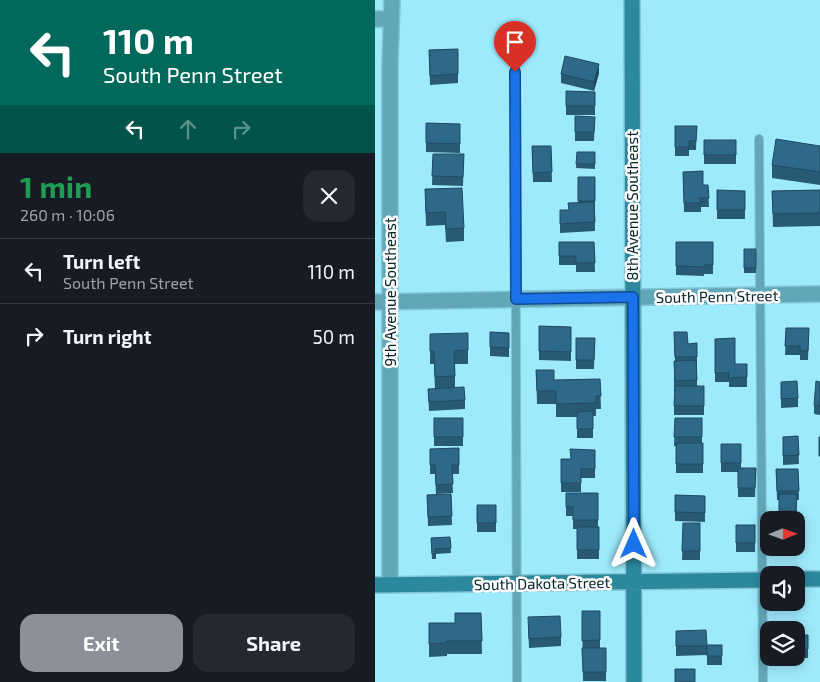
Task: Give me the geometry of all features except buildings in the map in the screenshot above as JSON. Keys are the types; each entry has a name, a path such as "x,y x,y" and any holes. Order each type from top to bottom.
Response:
{"street":[{"name":"9th Avenue Southeast","path":"383,585 390,302 392,0"},
{"name":"8th Avenue Southeast","path":"632,0 634,682"},
{"path":"375,19 391,19"},
{"name":"South Penn Street","path":"375,302 820,294"},
{"path":"805,580 820,579"},
{"name":"South Dakota Street","path":"383,585 760,580"}],"lane":[{"path":"515,53 517,682"},
{"path":"759,139 766,566"},
{"path":"763,682 765,611"}],"route":[{"path":"515,72 516,299 633,297 634,544"}]}
